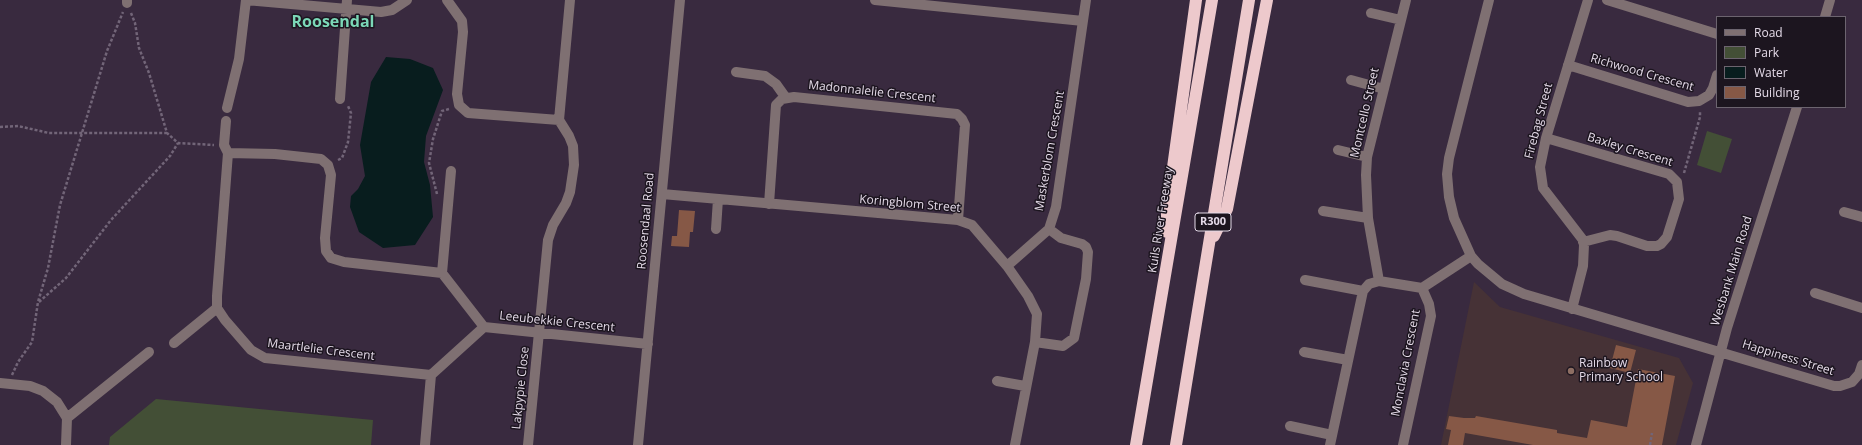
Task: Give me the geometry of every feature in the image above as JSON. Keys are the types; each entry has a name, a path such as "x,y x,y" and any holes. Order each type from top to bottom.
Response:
{"highway":[{"path":"1165,281 1168,211 1196,0"},
{"name":"Kuils River Freeway","path":"1136,445 1212,0"},
{"name":"R300","path":"1176,445 1250,0"},
{"path":"1208,250 1227,209 1267,0"}],"street":[{"path":"227,108 240,59 246,0 347,4 386,12 396,8 406,0"},
{"path":"447,0 462,21 463,32 457,94 459,105 468,113 559,120 570,0"},
{"name":"Roosendaal Road","path":"638,445 680,0"},
{"path":"875,0 1083,22"},
{"name":"Maskerblom Crescent","path":"1007,266 1049,229 1056,207 1086,0"},
{"name":"Montcello Street","path":"1379,281 1368,218 1366,175 1367,157 1406,0"},
{"path":"1290,426 1331,440 1363,291 1369,284 1379,281 1422,288 1471,256 1454,218 1449,197 1447,174 1449,158 1489,0"},
{"name":"Firebag Street","path":"1583,242 1543,188 1540,167 1546,138 1588,0"},
{"path":"1608,0 1716,34"},
{"path":"1825,16 1830,0"},
{"path":"340,99 347,4"},
{"path":"1371,12 1401,20"},
{"name":"Richwood Crescent","path":"1568,65 1688,102 1699,102 1706,98 1712,92 1716,78"},
{"path":"736,72 765,76 776,84 786,98 782,99 776,105 769,204"},
{"path":"1351,80 1384,89"},
{"name":"Madonnalelie Crescent","path":"786,98 957,114 966,125 958,220"},
{"name":"Wesbank Main Road","path":"1696,445 1720,352 1797,108"},
{"name":"Lakpypie Close","path":"528,445 548,240 553,225 566,203 570,192 574,165 573,146 569,136 559,120"},
{"path":"174,343 218,308 217,296 226,149 226,121"},
{"name":"Baxley Crescent","path":"1546,138 1669,174 1676,180 1679,188 1679,199 1667,237 1661,244 1657,246 1647,246 1610,235 1583,242"},
{"path":"226,149 321,159 328,165 331,175 325,238 326,251 331,258 344,262 442,273"},
{"path":"1338,150 1367,157"},
{"path":"451,171 442,273 484,327"},
{"name":"Koringblom Street","path":"662,194 958,220 972,225 1007,266 1028,296 1035,309 1037,322 1016,445"},
{"path":"716,229 718,199"},
{"path":"1323,211 1368,218"},
{"path":"1844,212 1862,217"},
{"path":"1034,342 1058,346 1067,344 1074,338 1086,273 1088,252 1086,247 1082,244 1061,238 1049,229"},
{"path":"1572,309 1583,266 1585,249 1583,242"},
{"name":"Happiness Street","path":"1471,256 1502,284 1524,294 1834,386 1840,386 1852,382 1859,374 1862,365"},
{"path":"1305,280 1363,291"},
{"name":"Monclavia Crescent","path":"1403,445 1430,316 1429,304 1422,288"},
{"path":"1815,293 1862,308"},
{"name":"Maartlelie Crescent","path":"218,308 225,320 251,350 265,358 431,376"},
{"name":"Leeubekkie Crescent","path":"431,376 484,327 648,344"},
{"path":"67,418 149,352"},
{"path":"1304,352 1348,360"},
{"path":"425,445 431,376"},
{"path":"997,381 1025,386"},
{"path":"0,382 30,386 43,391 57,402 67,418 66,445"}],"path":[{"path":"127,1 135,23 139,48 149,73 167,133 178,143 226,149"},
{"path":"11,384 12,375 18,362 32,342 38,302 48,268 60,205 106,51 127,1"},
{"path":"328,165 342,158 348,142 351,113 350,108 340,99"},
{"path":"1676,180 1684,173 1700,117 1699,102"},
{"path":"447,216 439,201 429,163 433,139 442,111 459,105"},
{"path":"0,127 18,126 49,133 167,133"},
{"path":"38,302 66,278 111,220 170,156 178,143"},
{"path":"1650,445 1652,433"}],"shaded area":[{"name":"Rainbow Primary School","path":"1474,282 1500,307 1679,358 1693,383 1676,445 1441,445"}],"green space":[{"path":"1707,131 1732,139 1721,173 1697,165"},
{"path":"156,399 373,420 371,445 109,445 110,437"}],"water":[{"path":"386,57 410,59 433,68 443,90 426,136 424,162 430,185 433,217 415,245 383,248 359,232 350,207 351,196 358,189 365,176 360,145 371,82"}],"building":[{"path":"679,210 695,211 693,232 690,232 689,247 671,246 672,236 677,236"},
{"path":"1616,345 1636,350 1630,373 1610,368"},
{"path":"1638,369 1675,376 1662,445 1533,445 1465,433 1463,445 1448,445 1451,430 1446,429 1449,416 1475,418 1476,416 1557,430 1557,433 1587,438 1591,420 1627,427"}],"place":[{"name":"Rainbow Primary School","path":"1571,371"}],"district":[{"name":"Roosendal","path":"333,22"}]}
